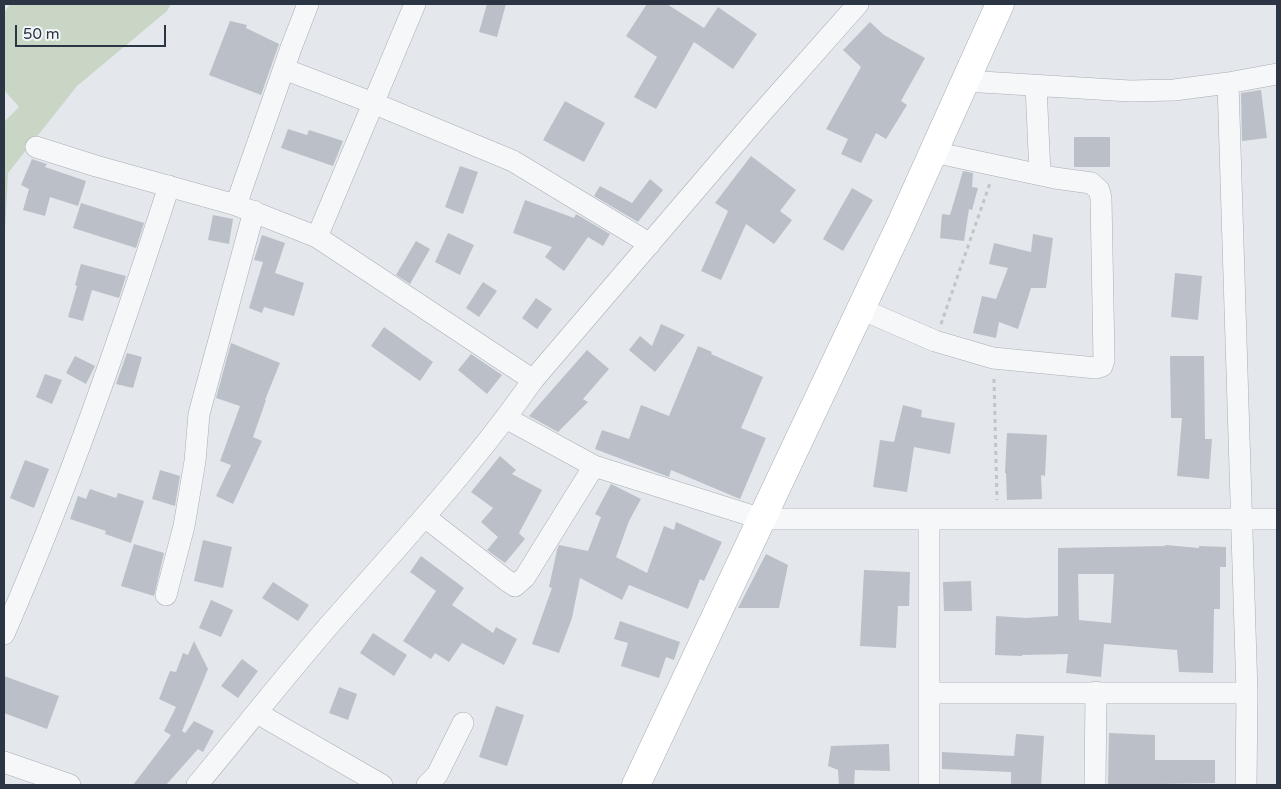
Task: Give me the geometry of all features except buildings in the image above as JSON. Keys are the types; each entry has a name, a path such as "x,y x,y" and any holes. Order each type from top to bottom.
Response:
{"street":[{"path":"166,595 184,526 195,461 199,414 245,208 284,69 308,4"},
{"path":"317,237 415,4"},
{"path":"636,785 860,309 1000,4"},
{"path":"197,785 331,623 425,517 506,418 532,380 854,5"},
{"path":"284,69 373,103 513,161 650,244"},
{"path":"964,81 1130,91 1174,90 1277,74"},
{"path":"1228,83 1247,693 1246,785"},
{"path":"1036,86 1040,174"},
{"path":"36,147 245,208 317,237 532,380"},
{"path":"860,309 935,341 993,358 1096,368 1102,366 1104,360 1101,198 1099,190 1091,183 996,166 933,152"},
{"path":"4,634 73,469 169,186"},
{"path":"506,418 594,466 762,519 1277,520"},
{"path":"425,517 515,586 525,578 594,466"},
{"path":"928,785 930,692 929,520"},
{"path":"930,692 1247,693"},
{"path":"1095,785 1096,692"},
{"path":"256,713 382,785"},
{"path":"427,785 437,775 463,723"},
{"path":"4,762 70,785"}],"path":[{"path":"935,341 996,166"},
{"path":"993,358 998,520"}],"green space":[{"path":"10,4 171,4 167,11 77,86 8,173 4,250 4,122 19,107 4,90 4,13"}]}
